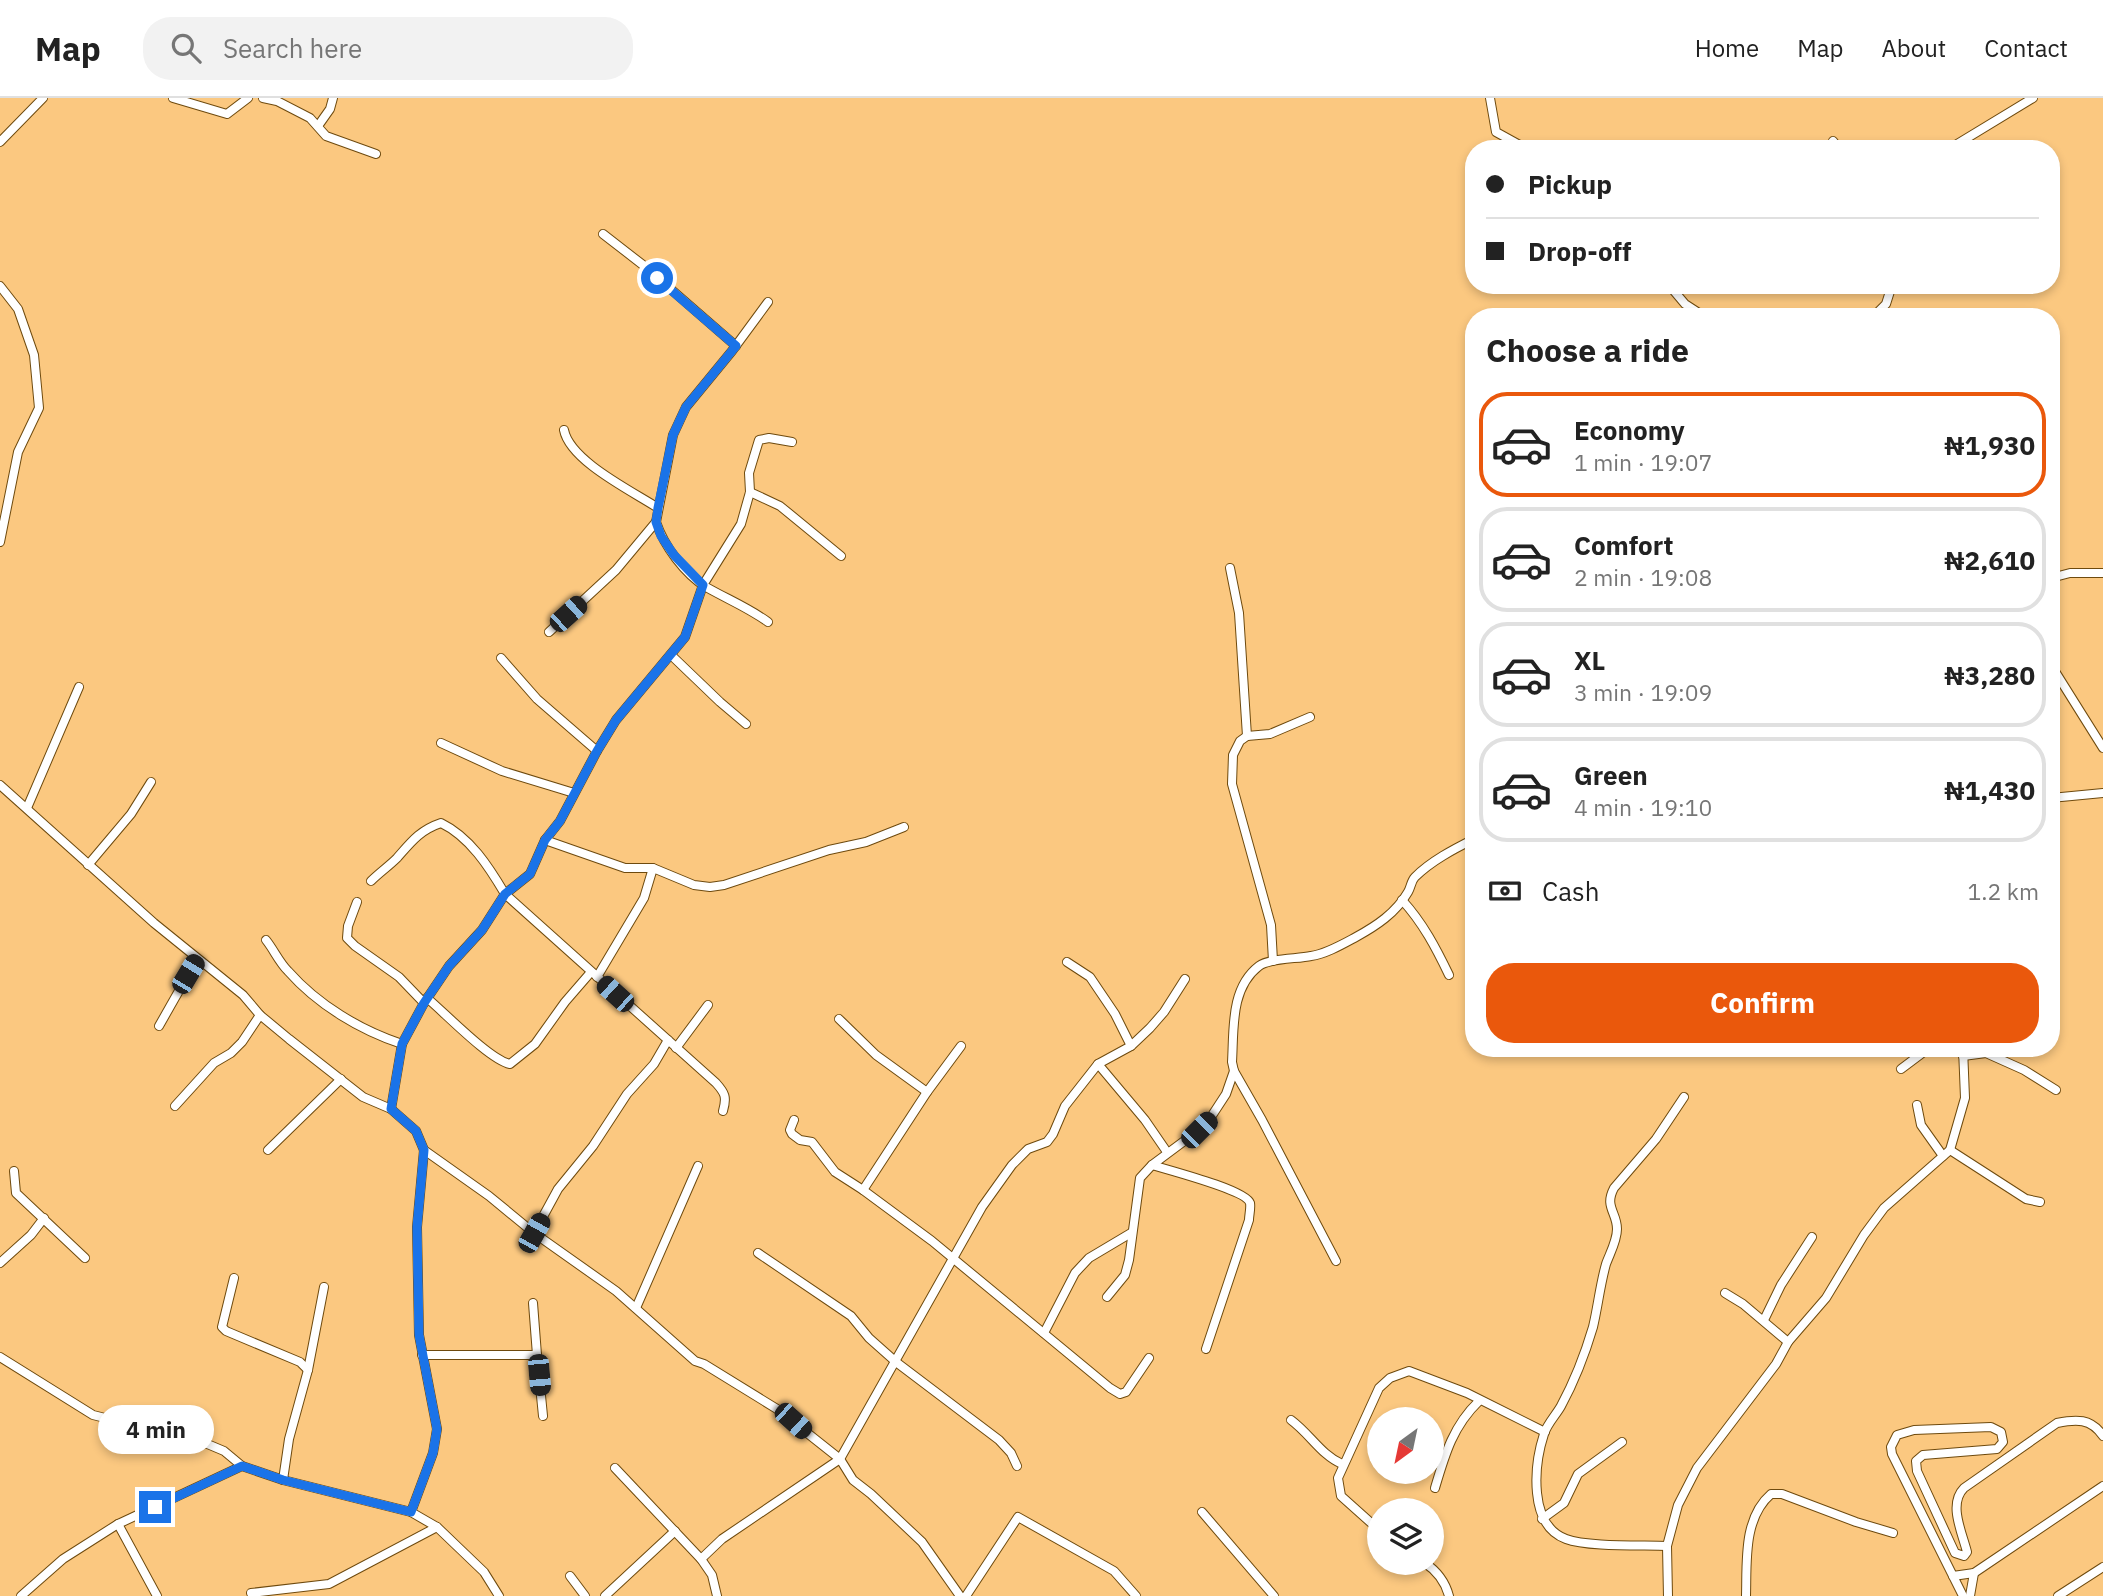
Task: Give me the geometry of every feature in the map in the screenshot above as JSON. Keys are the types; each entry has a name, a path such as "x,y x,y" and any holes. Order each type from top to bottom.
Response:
{"street":[{"path":"0,142 43,98"},
{"path":"173,98 227,114 248,98"},
{"path":"263,98 277,101 310,118 326,136 376,154"},
{"path":"318,126 330,109 333,98"},
{"path":"1490,98 1496,132 1511,140"},
{"path":"1964,140 2033,98"},
{"path":"603,234 736,346"},
{"path":"0,286 18,309 34,355 39,408 19,452 0,542"},
{"path":"1677,294 1691,308"},
{"path":"768,303 686,407 673,435 656,522 661,536 674,555 703,585 753,611 768,622"},
{"path":"564,430 569,443 582,456 621,486 658,508"},
{"path":"391,1109 402,1044 426,1000 449,966 482,930 505,894 530,874 545,840 560,821 616,720 671,654 690,625 703,585 741,524 750,492 749,473 758,440 769,438 793,442"},
{"path":"750,492 780,506 841,556"},
{"path":"549,632 616,570 656,522"},
{"path":"1230,568 1239,613 1247,736"},
{"path":"2060,576 2103,573"},
{"path":"671,654 746,724"},
{"path":"500,658 572,733 597,751"},
{"path":"2060,679 2103,748"},
{"path":"27,808 79,687"},
{"path":"1273,961 1271,925 1232,784 1233,755 1240,741 1247,736 1270,734 1310,717"},
{"path":"441,743 502,771 574,793"},
{"path":"88,866 131,814 151,782"},
{"path":"0,785 88,866 243,995 260,1015 363,1097 391,1109 416,1131 424,1150 417,1227 422,1355 437,1429 433,1453 411,1512"},
{"path":"2060,796 2103,793"},
{"path":"371,881 395,860 415,836 427,828 441,823 459,834 488,867 505,894 724,1093 726,1099 723,1111"},
{"path":"545,840 625,868 653,868 694,885 710,887 724,885 829,850 866,842 904,827"},
{"path":"1336,1261 1234,1072 1232,1062 1237,998 1260,965 1314,956 1378,924 1409,891 1413,879 1451,850 1465,843"},
{"path":"357,902 348,926 347,938 399,977 486,1050 510,1065 535,1044 565,1002 594,974 643,898 653,868"},
{"path":"1402,900 1432,940 1449,975"},
{"path":"266,940 289,972 317,999 368,1029 402,1044"},
{"path":"159,1026 197,959"},
{"path":"1067,962 1090,977 1115,1014 1131,1046"},
{"path":"701,1559 722,1539 840,1459 982,1207 1012,1165 1028,1149 1046,1142 1053,1134 1065,1107 1098,1064 1131,1046 1164,1012 1185,979"},
{"path":"676,1048 708,1005"},
{"path":"175,1106 214,1063 231,1053 242,1042 260,1015"},
{"path":"839,1019 876,1055 927,1092"},
{"path":"534,1233 558,1189 593,1146 627,1094 654,1064 668,1040"},
{"path":"863,1190 927,1092 961,1046"},
{"path":"1901,1069 1917,1057"},
{"path":"1668,1596 1667,1546 1678,1505 1697,1468 1776,1364 1788,1342 1826,1298 1864,1235 1884,1208 1950,1150 1965,1098 1963,1057"},
{"path":"1995,1057 2024,1070 2056,1090"},
{"path":"1098,1064 1138,1111 1167,1152"},
{"path":"1107,1297 1125,1275 1140,1178 1167,1152 1184,1142 1211,1117 1226,1094 1234,1072"},
{"path":"268,1150 341,1079"},
{"path":"1667,1546 1566,1539 1552,1531 1542,1519 1538,1504 1538,1473 1545,1432 1574,1381 1593,1326 1597,1300 1618,1230 1609,1202 1610,1196 1656,1139 1684,1097"},
{"path":"1916,1104 1922,1125 1943,1156"},
{"path":"794,1120 790,1130 792,1134 800,1140 812,1142 835,1172 932,1241 1110,1388 1120,1394 1126,1392 1149,1358"},
{"path":"424,1150 489,1196 534,1233 617,1291 695,1360 777,1409 840,1459 853,1480 922,1542 960,1596"},
{"path":"1950,1150 2026,1199 2040,1202"},
{"path":"1152,1165 1245,1197 1250,1204 1249,1220 1206,1349"},
{"path":"636,1308 698,1166"},
{"path":"14,1171 16,1193 85,1258"},
{"path":"0,1263 31,1235 44,1218"},
{"path":"1044,1333 1075,1273 1088,1258 1131,1233"},
{"path":"1764,1320 1781,1284 1812,1237"},
{"path":"758,1253 851,1316 869,1338 896,1362 999,1440 1011,1452 1017,1466"},
{"path":"234,1278 222,1327 300,1362 308,1370"},
{"path":"283,1480 289,1439 308,1370 324,1287"},
{"path":"1725,1293 1764,1320 1788,1342"},
{"path":"533,1303 543,1416"},
{"path":"422,1355 537,1355"},
{"path":"0,1357 93,1415 205,1443 224,1451 242,1466 283,1480 411,1512 437,1527 484,1572 499,1596"},
{"path":"1367,1519 1341,1496 1338,1478 1342,1464 1379,1388 1398,1373 1409,1371 1435,1379 1545,1432"},
{"path":"1435,1488 1449,1440 1479,1401"},
{"path":"1291,1420 1328,1456 1342,1464"},
{"path":"1963,1596 1892,1454 1891,1447 1897,1435 1913,1430 1992,1427 2001,1432 2003,1443 1997,1449 1923,1455 1916,1461 1917,1471 1955,1553 1964,1556 1967,1552 1956,1504 1958,1495 1964,1488 2057,1423 2085,1421 2094,1425 2103,1436"},
{"path":"1542,1519 1564,1503 1578,1474 1622,1442"},
{"path":"21,1596 63,1559 118,1524 242,1466"},
{"path":"615,1468 701,1559 712,1575 717,1596"},
{"path":"1953,1576 1974,1573 2103,1486"},
{"path":"1746,1596 1748,1539 1757,1510 1772,1493 1782,1494 1893,1533"},
{"path":"1202,1511 1274,1596"},
{"path":"966,1596 1018,1517 1114,1571 1136,1596"},
{"path":"118,1524 157,1596"},
{"path":"251,1593 329,1584 437,1527"},
{"path":"605,1596 675,1531"},
{"path":"2058,1596 2103,1567"},
{"path":"1970,1596 1974,1573"},
{"path":"1438,1575 1445,1584 1449,1596"},
{"path":"570,1576 585,1596"}],"route":[{"path":"155,1507 242,1466 283,1480 411,1512 433,1453 437,1429 419,1335 417,1227 424,1150 416,1131 391,1109 402,1044 424,1003 449,966 482,930 505,894 530,874 545,840 560,821 616,720 685,637 703,585 674,555 661,536 656,522 673,435 686,407 736,346 657,278"}]}
